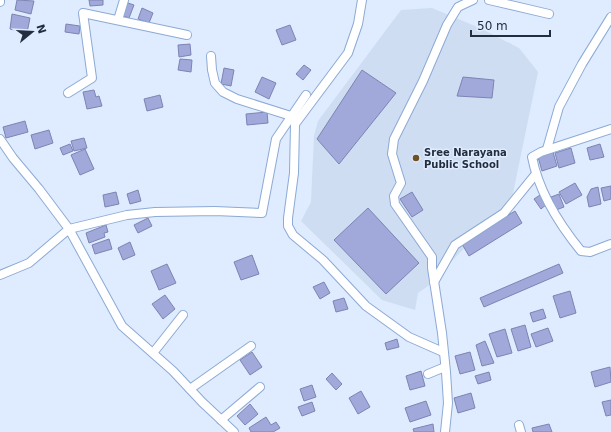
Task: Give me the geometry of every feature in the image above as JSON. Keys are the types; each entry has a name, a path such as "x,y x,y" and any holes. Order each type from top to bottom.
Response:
{"street":[{"path":"118,20 124,0"},
{"path":"362,0 358,24 348,53 295,124 294,173 288,226 293,235 323,260 366,306 409,338 443,352"},
{"path":"445,432 448,403 442,333 434,282 432,257 395,204 394,196 401,183 392,154 394,139 423,81 447,25 458,7 473,0"},
{"path":"489,0 549,14"},
{"path":"68,93 92,78 83,13 187,35"},
{"path":"547,150 559,107 582,64 611,17"},
{"path":"211,56 215,83 223,92 291,116"},
{"path":"0,275 29,264 70,229 127,215 155,212 215,211 262,214 276,139 306,95"},
{"path":"611,129 547,150 532,157 535,175 552,209 565,231 581,251 590,252 611,244"},
{"path":"0,139 13,158 70,229 122,326 173,371 234,432"},
{"path":"434,282 455,245 504,213 535,175"},
{"path":"153,353 183,315"},
{"path":"190,389 251,346"},
{"path":"428,374 445,367"},
{"path":"221,420 260,387"}],"shaded area":[{"name":"Sree Narayana Public School","path":"432,8 482,29 519,48 538,72 512,198 428,286 418,293 415,310 382,300 301,221 311,202 314,136 318,121 401,10"}],"building":[{"path":"17,0 34,1 31,14 15,10"},
{"path":"89,0 103,0 103,5 90,6"},
{"path":"125,2 134,5 129,18 121,15"},
{"path":"142,8 153,13 149,23 138,19"},
{"path":"12,14 30,18 27,33 10,29"},
{"path":"66,24 80,26 79,34 65,32"},
{"path":"290,25 296,40 282,45 276,30"},
{"path":"190,44 191,55 179,57 178,45"},
{"path":"180,59 192,60 191,72 178,70"},
{"path":"304,65 311,70 303,80 296,74"},
{"path":"224,68 234,70 231,86 221,84"},
{"path":"362,70 396,93 339,164 317,139"},
{"path":"262,77 276,83 269,99 255,92"},
{"path":"463,77 494,80 492,98 457,96"},
{"path":"94,90 96,97 99,96 102,106 87,109 83,92"},
{"path":"160,95 163,107 147,111 144,99"},
{"path":"267,112 268,123 247,125 246,114"},
{"path":"25,121 28,132 6,138 3,127"},
{"path":"49,130 53,143 35,149 31,135"},
{"path":"84,138 87,148 74,151 71,141"},
{"path":"70,144 73,151 63,155 60,148"},
{"path":"600,144 604,157 590,160 587,148"},
{"path":"571,148 575,163 559,168 555,153"},
{"path":"85,149 94,169 80,175 71,155"},
{"path":"553,152 557,166 542,171 538,157"},
{"path":"575,183 582,195 566,204 559,192"},
{"path":"611,186 611,199 604,201 601,188"},
{"path":"598,187 601,204 589,207 587,197 591,189"},
{"path":"138,190 141,201 130,204 127,194"},
{"path":"116,192 119,204 105,207 103,195"},
{"path":"412,192 423,210 412,217 400,199"},
{"path":"559,194 564,207 556,210 551,197"},
{"path":"540,195 547,204 541,209 534,199"},
{"path":"368,208 419,263 386,294 334,240"},
{"path":"515,211 522,223 469,256 462,244"},
{"path":"148,218 152,226 138,233 134,225"},
{"path":"106,225 108,232 104,233 105,237 89,243 86,233"},
{"path":"109,239 112,249 95,254 92,245"},
{"path":"130,242 135,255 123,260 118,248"},
{"path":"252,255 259,274 241,280 234,262"},
{"path":"167,264 176,283 159,290 151,271"},
{"path":"559,264 563,273 484,307 480,298"},
{"path":"324,282 330,293 320,299 313,287"},
{"path":"570,291 576,313 560,318 553,296"},
{"path":"165,295 175,309 163,319 152,304"},
{"path":"344,298 348,309 336,312 333,301"},
{"path":"543,309 546,318 533,322 530,313"},
{"path":"525,325 531,347 518,351 511,329"},
{"path":"548,328 553,341 536,347 531,334"},
{"path":"505,329 512,353 497,357 489,334"},
{"path":"397,339 399,347 387,350 385,343"},
{"path":"485,341 494,363 482,366 476,345"},
{"path":"252,352 262,367 250,375 240,360"},
{"path":"470,352 475,370 460,374 455,356"},
{"path":"610,367 611,382 595,387 591,372"},
{"path":"421,371 425,386 410,390 406,376"},
{"path":"489,372 491,380 478,384 475,376"},
{"path":"332,373 342,384 336,390 326,379"},
{"path":"312,385 316,397 304,401 300,389"},
{"path":"361,391 370,407 358,414 349,398"},
{"path":"471,393 475,408 458,413 454,398"},
{"path":"611,400 611,415 606,416 602,402"},
{"path":"426,401 431,415 410,422 405,408"},
{"path":"312,402 315,411 302,416 298,407"},
{"path":"250,404 258,414 245,425 237,416"},
{"path":"266,417 271,425 276,422 280,428 273,432 251,432 249,428"},
{"path":"433,424 434,432 414,432 413,429"},
{"path":"549,424 552,432 533,432 532,428"}],"place":[{"name":"Sree Narayana Public School","path":"416,158"}]}
